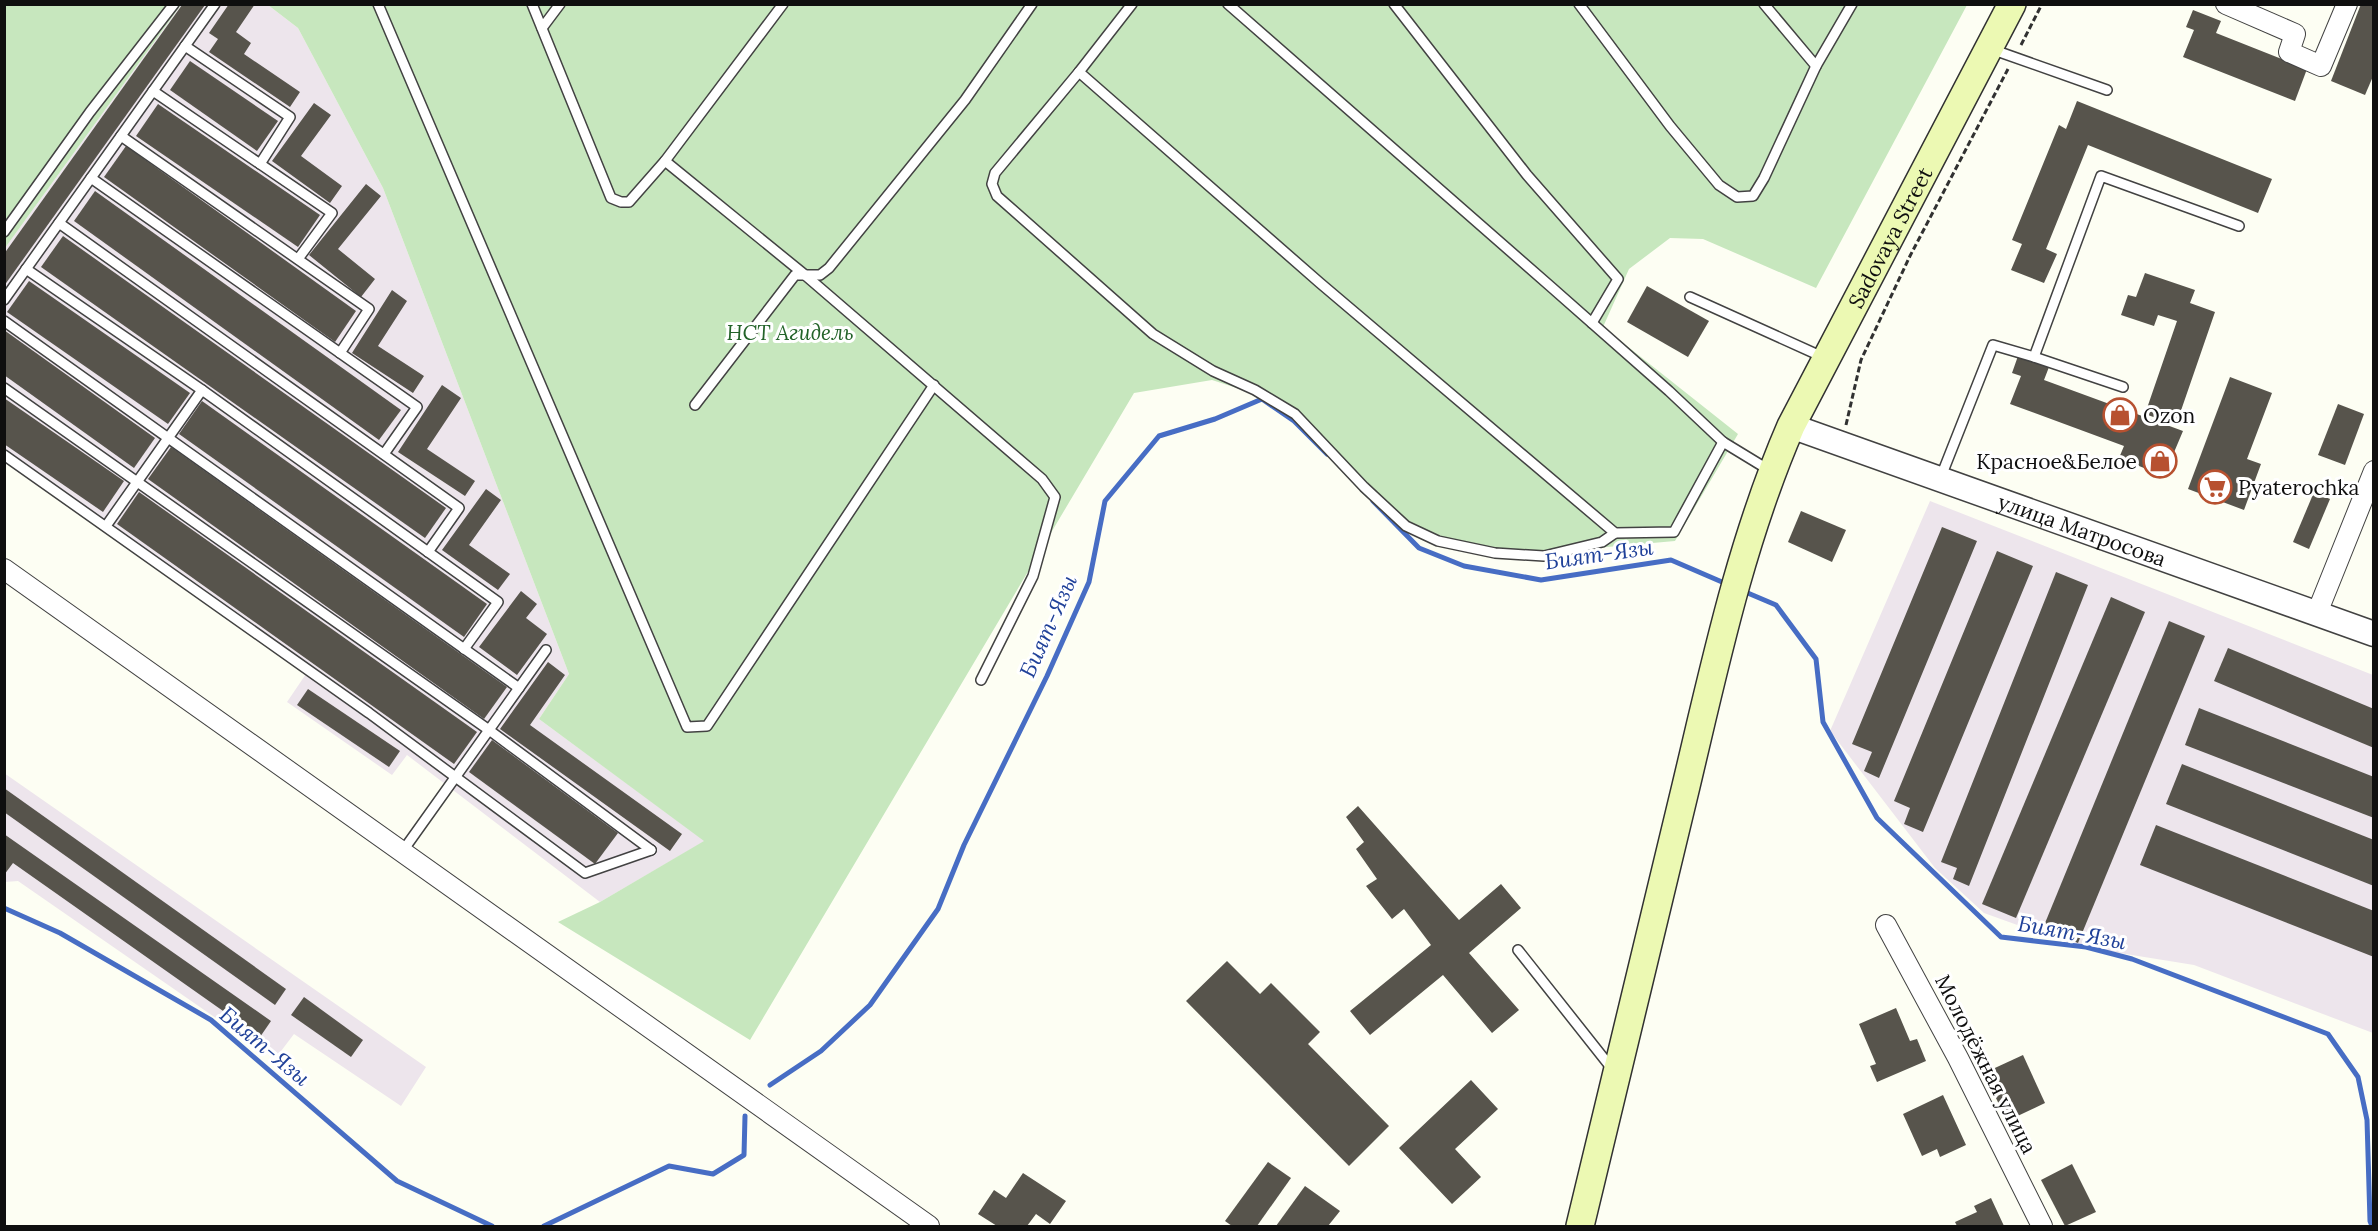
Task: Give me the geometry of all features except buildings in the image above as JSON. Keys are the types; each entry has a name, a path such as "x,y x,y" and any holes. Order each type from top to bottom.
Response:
{"main road":[{"name":"Sadovaya Street","path":"1580,1227 1741,563 1772,472 1791,426 2012,4"}],"street":[{"path":"2226,4 2295,34 2289,52 2321,66 2347,4"},
{"name":"улица Матросова","path":"1791,426 2373,634"},
{"path":"2317,613 2373,471"},
{"path":"4,569 929,1227"},
{"name":"Молодёжная улица","path":"1886,925 1958,1058 2042,1227"}],"lane":[{"path":"4,232 90,111 174,4"},
{"path":"4,300 215,4"},
{"path":"378,4 687,727 707,726 934,386"},
{"path":"532,4 611,198 621,202 629,202 665,161 783,4"},
{"path":"542,28 561,4"},
{"path":"695,405 795,275 820,274 829,268 966,100 1032,4"},
{"path":"1132,4 995,173 992,184 997,196 1154,334 1213,371 1255,390 1296,414 1364,487 1406,526 1438,540 1495,553 1544,556 1602,542 1615,533 1674,532 1723,442"},
{"path":"1228,4 1592,323 1723,442 1772,472"},
{"path":"1394,4 1527,175 1618,279 1592,323"},
{"path":"1579,4 1670,126 1719,184 1737,196 1753,196 1764,178 1816,66 1852,4"},
{"path":"1764,4 1816,66"},
{"path":"185,46 290,117 260,164"},
{"path":"1989,48 2107,90"},
{"path":"1079,72 1320,283 1615,533"},
{"path":"153,91 332,213 298,259"},
{"path":"121,136 369,309 340,353"},
{"path":"665,161 805,275 1042,478 1054,497 1033,576 981,680"},
{"path":"2034,357 2101,176 2239,226"},
{"path":"91,178 417,407 384,454"},
{"path":"60,223 459,508 428,552"},
{"path":"26,269 202,390 498,602 464,649"},
{"path":"1690,297 1827,358"},
{"path":"4,321 519,688"},
{"path":"1940,479 1993,345 2123,387"},
{"path":"4,388 489,730 651,849 585,873 456,776 4,455"},
{"path":"106,526 202,390"},
{"path":"402,852 546,650"},
{"path":"1518,950 1616,1074"}],"path":[{"path":"1842,444 1861,360 1910,256 2042,4"}],"shaded area":[{"path":"181,5 268,5 298,28 383,188 569,674 539,719 705,841 600,902 407,755 392,775 287,702 306,674 5,463 5,248"},
{"path":"1930,501 2373,675 2373,1033 2194,965 2076,946 1984,913 1935,868 1830,731"},
{"path":"4,773 426,1067 401,1106 294,1034 275,1059 18,881 5,882"}],"green space":[{"path":"5,5 181,5 5,248"},
{"name":"НСТ Агидель","path":"268,5 1967,5 1816,288 1703,239 1670,238 1629,269 1603,327 1738,434 1675,541 1528,554 1472,545 1423,531 1376,496 1277,401 1212,380 1134,393 750,1040 558,922 600,902 704,841 539,719 569,674 383,188 298,28"}],"waterway":[{"name":"Бият-Язы","path":"770,1085 821,1051 870,1005 938,909 964,845 1047,676 1089,582 1105,501 1159,436 1215,419 1262,399 1294,421 1327,454"},
{"name":"Бият-Язы","path":"1373,501 1419,548 1464,566 1541,580 1671,560 1729,585"},
{"name":"Бият-Язы","path":"1743,591 1776,605 1816,659 1823,722 1877,818 2001,937 2086,947 2132,959 2328,1034 2358,1077 2367,1120 2372,1226"},
{"name":"Бият-Язы","path":"4,908 60,933 211,1020 397,1181 492,1226"},
{"name":"Бият-Язы","path":"544,1226 669,1166 713,1174 744,1155 745,1116"}],"place":[{"name":"Ozon","path":"2120,415"},
{"name":"Красное&Белое","path":"2160,461"},
{"name":"Pyaterochka","path":"2215,487"}]}
